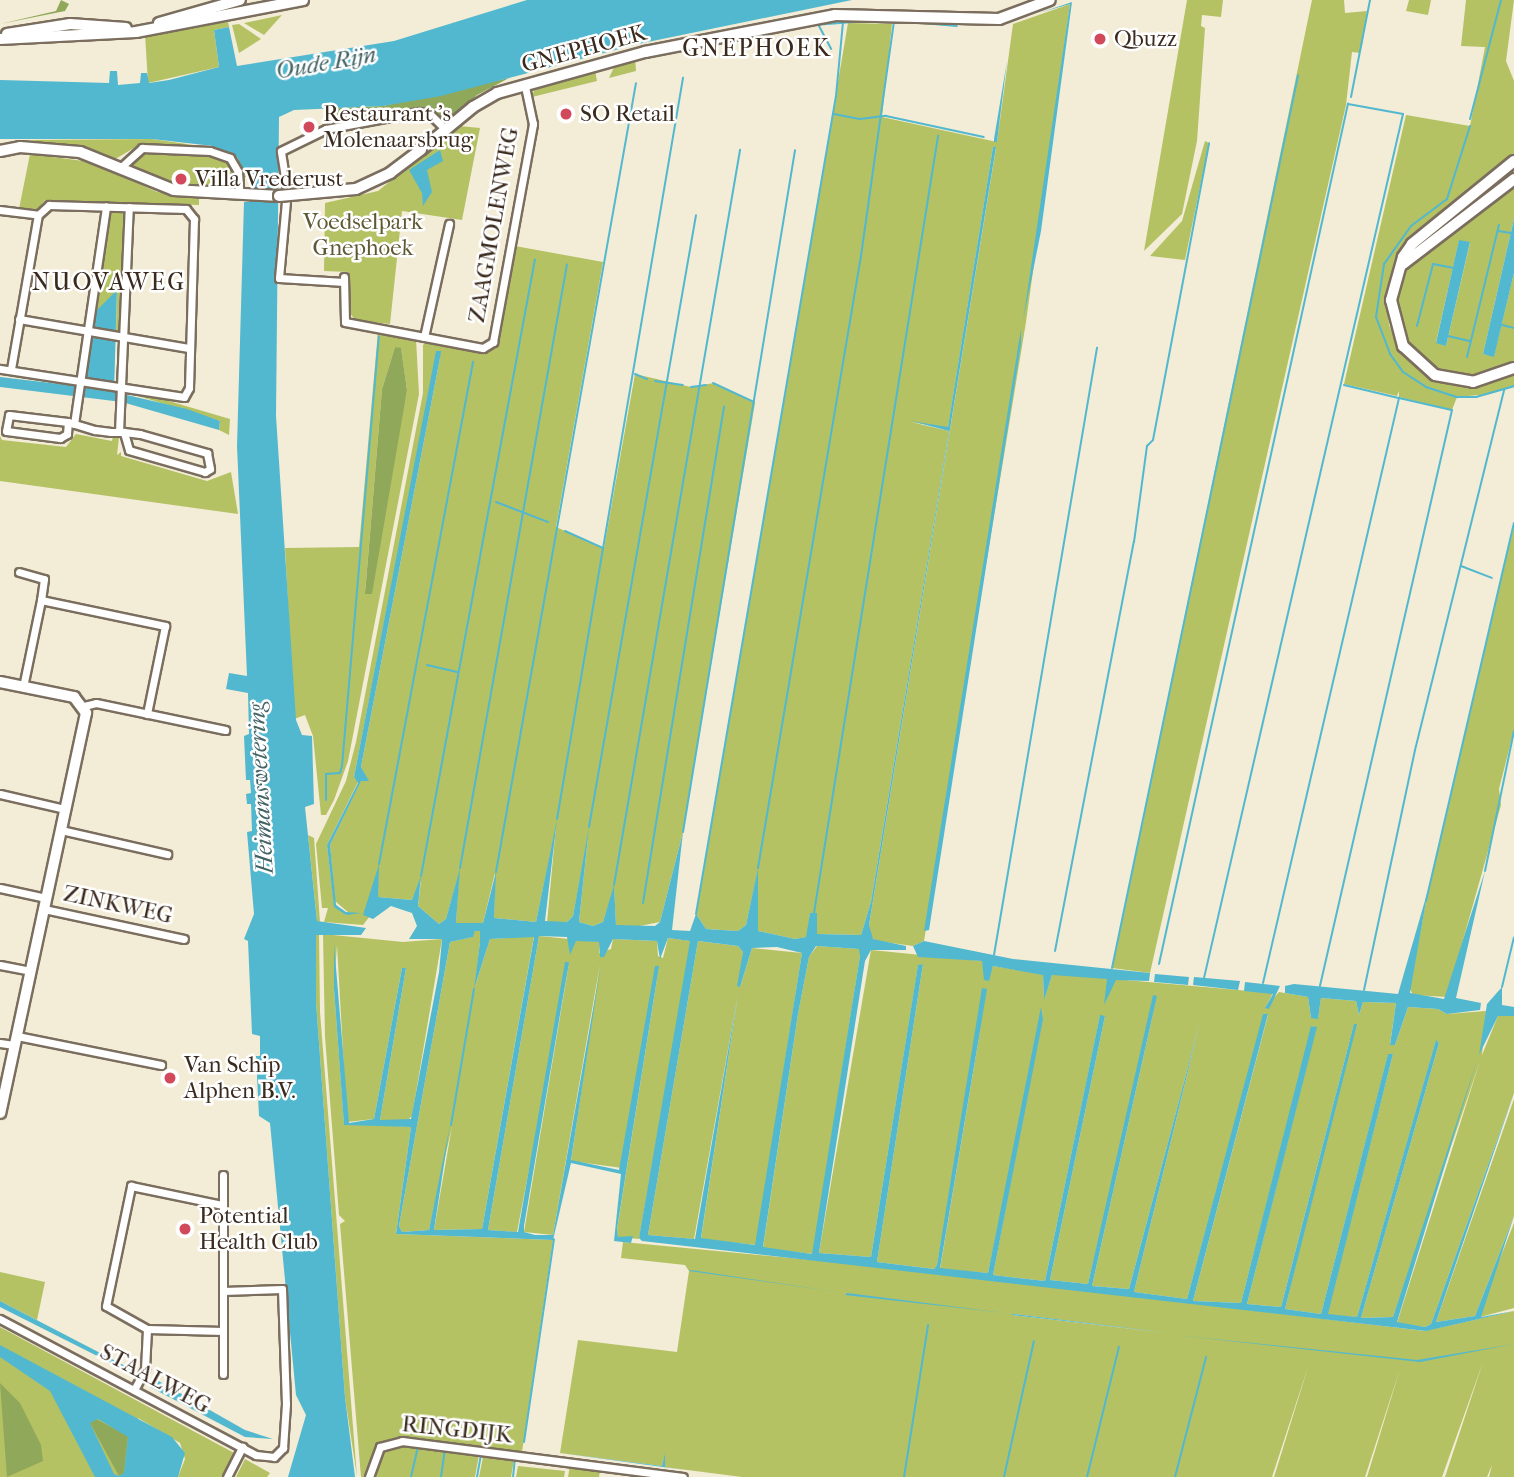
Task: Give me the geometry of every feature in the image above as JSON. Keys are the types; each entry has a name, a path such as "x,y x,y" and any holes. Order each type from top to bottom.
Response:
{"main road":[{"path":"0,37 71,24 138,28 240,0"},
{"path":"0,37 77,38 147,30 303,0"}],"street":[{"name":"GNEPHOEK","path":"0,151 20,147 80,152 159,186 194,193 279,196 356,189 390,173 479,103 525,85 645,52 784,22 835,15 991,20 1014,16 1049,0"},
{"name":"ZAAGMOLENWEG","path":"445,129 430,114 418,112 326,128 281,151 287,190 279,278 344,280 345,322 483,348 493,342 533,124 525,85"},
{"path":"120,168 142,148 210,151 230,158 238,172 239,188"},
{"path":"1514,161 1482,190 1425,231 1407,250 1392,292 1393,321 1415,360 1435,375 1461,382 1485,381 1514,368"},
{"path":"1400,266 1514,179"},
{"path":"0,369 184,397 189,388 193,213 129,207 49,205 38,215 11,369"},
{"path":"106,206 86,330 82,380 77,403 71,423 67,434 60,438 6,431 9,415 71,423 121,432 207,453 210,469 205,472 129,450 121,432 118,410 126,337 129,207"},
{"path":"0,209 38,215"},
{"path":"424,337 449,224"},
{"path":"19,319 189,348"},
{"path":"19,572 44,579 23,687"},
{"path":"41,600 165,626 147,714"},
{"path":"0,682 74,697 84,706"},
{"path":"84,706 96,703 225,730"},
{"path":"0,1113 61,830 84,706"},
{"path":"0,794 65,809"},
{"path":"61,830 167,854"},
{"path":"0,888 46,898"},
{"name":"ZINKWEG","path":"44,909 184,939"},
{"path":"0,965 30,971"},
{"path":"0,1043 15,1041 161,1065"},
{"path":"223,1175 223,1374"},
{"path":"223,1205 131,1186 106,1306 147,1329 223,1331"},
{"name":"STAALWEG","path":"0,1319 242,1447 274,1458 284,1439 287,1386 282,1289 223,1291"},
{"path":"134,1390 145,1369 147,1329"},
{"name":"RINGDIJK","path":"369,1477 380,1447 402,1441 684,1477"},
{"path":"227,1477 242,1447"}],"green space":[{"path":"61,0 69,4 65,11 0,24 56,11"},
{"path":"1187,0 1223,0 1221,17 1202,15 1201,26 1205,28 1197,141 1182,214 1144,251"},
{"path":"1312,0 1344,0 1345,13 1367,11 1362,46 1360,53 1352,52 1346,105 1150,973 1112,968"},
{"path":"1409,0 1431,0 1428,15 1406,11"},
{"path":"1466,0 1514,0 1506,61 1514,81 1514,156 1400,256 1387,302 1389,325 1398,347 1427,375 1465,387 1489,384 1514,373 1514,386 1490,394 1457,397 1452,410 1399,397 1399,391 1397,396 1344,384 1406,115 1470,126 1485,47 1461,46"},
{"path":"1070,4 1026,322 924,941 913,946 877,941 870,937 869,925 996,148 993,147 948,428 911,422 949,431 871,902 861,935 816,934 817,913 810,913 807,937 795,939 758,931 757,874 746,925 738,931 706,929 696,914 848,23 892,24 882,117 997,142 1013,24"},
{"path":"282,15 264,35 244,23"},
{"path":"228,22 229,27 214,30 219,67 148,83 145,34"},
{"path":"239,24 261,39 239,53 232,25"},
{"path":"635,57 636,71 609,78 616,63"},
{"path":"595,70 597,81 532,97 535,87"},
{"path":"509,78 477,95 450,121 422,109 334,120 335,108 383,106"},
{"name":"Voedselpark Gnephoek","path":"459,126 480,128 462,220 402,211 390,324 355,320 347,309 349,272 324,271 325,203 378,191"},
{"path":"152,139 228,150 242,163 246,177 242,177 232,157 211,149 139,145 112,161 29,140"},
{"path":"1205,141 1209,143 1185,260 1150,256 1182,221"},
{"path":"142,152 203,152 229,160 237,174 237,184 222,189 161,181 130,168 128,164"},
{"path":"30,154 91,162 157,192 199,198 199,205 45,200 36,211 19,209"},
{"path":"1514,186 1514,219 1483,354 1494,356 1514,273 1514,362 1473,377 1442,372 1407,343 1396,302 1402,274 1407,265","holes":["1459,241 1470,243 1446,346 1436,342"]},
{"path":"111,212 122,212 126,223 123,334 116,332 117,291 94,329 89,328"},
{"path":"515,246 603,262 556,527 604,548 635,374 691,387 714,383 755,403 683,832 660,922 624,929 616,925 614,888 603,922 593,926 579,922 588,837 573,916 567,922 547,923 556,826 536,922 494,918 495,873 483,923 456,923 459,873 446,919 439,924 418,906 421,880 412,900 378,897 378,869 366,913 370,916 363,925 324,922 328,908 322,908 316,844 346,781 356,742 423,393 423,345 427,341 481,354 495,347","holes":["437,351 440,358 361,767 368,781 361,780 330,845 335,901 349,913 346,915 334,903 327,845 358,782 354,777"]},
{"path":"378,331 416,339 419,394 348,761 334,800 326,815 321,815 313,736 305,715 294,719 285,548 359,547","holes":["395,347 401,349 407,390 365,593 382,389"]},
{"path":"395,347 401,348 407,390 372,594 365,594 382,389"},
{"path":"128,389 230,419 229,435 219,430 220,421 125,392"},
{"path":"76,434 112,441 113,436 119,437 117,455 121,452 121,456 207,481 231,472 238,514 0,481 0,436 2,440 66,447"},
{"path":"1514,523 1514,730 1499,789 1501,805 1447,997 1413,995 1410,989 1428,890"},
{"path":"308,835 314,838 320,922 317,921"},
{"path":"475,931 480,931 480,942 475,986 490,939 534,936 482,1229 434,1230 452,1126 429,1230 402,1232 399,1226 450,942 472,937"},
{"path":"316,934 319,934 320,1012 357,1477 345,1397 316,1002"},
{"path":"323,934 403,942 442,939 412,1116 406,1122 380,1120 406,968 402,968 374,1119 347,1122 337,945 334,989 344,1123 411,1127 396,1234 553,1240 522,1452 393,1439 377,1448 367,1477 361,1477 340,1224 345,1221 339,1215 325,1037"},
{"path":"539,936 600,942 599,953 611,949 613,939 657,941 658,956 663,958 668,938 691,941 639,1239 618,1237 617,1230 659,966 622,1168 571,1161 600,964 553,1235 524,1232 569,963 517,1232 488,1230"},
{"path":"698,941 738,946 743,952 740,987 752,948 802,953 756,1245 701,1239 738,994 694,1239 648,1235"},
{"path":"817,946 860,949 860,956 813,1254 763,1248 798,1014 809,957"},
{"path":"871,950 982,961 988,981 993,966 1043,974 1044,999 1052,975 1069,975 1273,993 1265,1008 1279,992 1308,997 1311,1018 1318,1018 1321,998 1356,1001 1359,1015 1363,1002 1396,1003 1390,1044 1395,1045 1408,1007 1438,1009 1447,1014 1486,1011 1482,1055 1498,1016 1514,1016 1514,1093 1431,1324 1425,1327 1397,1323 1480,1061 1393,1317 1361,1318 1439,1043 1436,1041 1357,1317 1327,1315 1393,1054 1388,1055 1321,1314 1285,1309 1354,1024 1281,1307 1247,1304 1316,1028 1312,1026 1241,1303 1193,1301 1268,1015 1264,1014 1187,1299 1134,1292 1200,1022 1129,1289 1092,1286 1157,996 1088,1284 1050,1280 1105,1016 1100,1016 1045,1281 993,1275 1044,1008 988,1273 940,1269 982,1019 937,1265 934,1269 877,1262 923,964 918,966 871,1257 819,1253"},
{"path":"1514,1099 1514,1216 1475,1316 1436,1322"},
{"path":"1514,1223 1514,1308 1480,1317 1497,1266"},
{"path":"623,1242 896,1268 1425,1331 1514,1311 1514,1477 1489,1477 1492,1465 1487,1477 1445,1477 1483,1362 1442,1477 1367,1477 1400,1369 1365,1477 1274,1477 1309,1364 1272,1477 742,1477 664,1467 665,1454 662,1466 560,1453 578,1340 677,1352 689,1271 685,1265 621,1258","holes":["1013,1314 1168,1333 1012,1315"]},
{"path":"0,1272 45,1282 37,1320 0,1301"},
{"path":"0,1327 236,1454 224,1477 178,1477 185,1459 180,1443 138,1418 131,1477 0,1477"},
{"path":"0,1383 20,1403 41,1445 43,1461 7,1477"},
{"path":"94,1418 128,1436 124,1473 119,1476 90,1423"},
{"path":"391,1444 417,1444 419,1447 479,1455 475,1477 371,1477 378,1452"},
{"path":"483,1457 514,1460 511,1477 479,1477"},
{"path":"245,1459 270,1473 267,1477 236,1477"},
{"path":"570,1465 600,1471 599,1477 568,1477"},
{"path":"518,1466 565,1471 564,1477 516,1477"}],"water":[{"path":"527,0 852,0 638,44 441,96 383,106 294,110 279,117 276,416 296,720 302,735 312,736 314,804 305,807 317,921 366,928 361,935 316,935 316,1002 345,1397 355,1477 288,1477 306,1415 296,1395 270,1123 259,1116 256,1056 260,1056 260,1036 252,1034 248,941 244,939 254,914 247,832 252,831 251,804 247,804 246,794 251,793 250,780 246,780 244,736 249,734 248,693 226,689 229,673 247,676 237,446 244,202 250,202 251,182 237,157 213,146 152,139 0,139 0,80 109,83 110,71 117,71 118,85 140,83 141,73 147,73 149,83 169,80 219,67 214,30 229,27 237,66 394,41"},
{"path":"1072,2 1041,231 1023,321 1070,4 1039,13"},
{"path":"1007,61 997,142 994,142 994,139"},
{"path":"993,147 996,147 869,925 873,939 906,946 906,950 871,950 865,961 819,1253 871,1257 918,965 923,964 877,1262 934,1269 937,1265 982,988 987,989 940,1268 988,1273 1041,1007 1043,1019 993,1275 1045,1281 1100,1015 1105,1016 1050,1280 1088,1284 1153,995 1157,996 1092,1286 1129,1289 1200,1022 1134,1292 1187,1299 1263,1014 1268,1014 1193,1301 1241,1303 1311,1026 1317,1027 1247,1304 1281,1307 1354,1024 1357,1024 1285,1309 1321,1314 1388,1054 1393,1054 1328,1314 1357,1317 1436,1040 1439,1043 1361,1318 1393,1317 1477,1060 1397,1322 1425,1327 1431,1324 1514,1093 1436,1322 1475,1316 1514,1216 1481,1317 1514,1311 1426,1331 642,1241 639,1238 690,941 668,938 660,959 657,941 613,939 604,957 600,957 599,942 576,941 570,955 567,937 539,936 488,1230 518,1232 565,962 569,962 524,1226 524,1232 535,1235 553,1235 601,964 571,1160 619,1170 655,966 659,966 617,1229 618,1237 633,1236 631,1243 614,1241 621,1174 571,1163 553,1240 396,1234 411,1127 344,1125 334,989 334,944 349,1123 374,1119 402,968 406,968 380,1120 411,1119 439,972 442,939 409,939 417,926 412,913 391,906 373,919 363,915 379,864 378,897 412,900 421,876 418,906 439,924 446,919 460,868 456,923 483,923 496,872 494,918 536,922 557,819 545,921 567,922 573,916 589,827 579,922 593,926 603,922 614,885 616,925 655,926 660,922 683,832 672,930 690,931 696,914 706,929 738,931 746,925 758,868 758,931 795,939 806,937 810,913 817,913 817,934 861,935 871,902 949,431 911,421 948,427","holes":["475,931 480,931 480,942 474,989 490,939 534,937 482,1229 434,1230 450,1125 429,1230 402,1232 399,1226 450,942 473,937","698,941 738,946 743,952 737,986 740,987 752,948 777,947 802,953 755,1245 701,1238 738,994 695,1239 648,1235","816,946 859,949 860,956 812,1254 763,1247 809,957"]},
{"path":"440,150 443,161 427,170 432,192 423,206 422,193 409,170"},
{"path":"1514,219 1514,273 1494,357 1483,354"},
{"path":"1459,240 1470,242 1446,346 1436,343"},
{"path":"117,290 114,392 187,409 220,421 219,430 122,402 0,387 0,377 85,387 97,310"},
{"path":"1021,329 1021,344 929,930 924,931"},
{"path":"436,351 441,351 440,358 361,767 369,781 361,781 330,845 336,905 346,912 361,913 346,915 334,907 327,845 358,783 354,777"},
{"path":"1485,871 1456,998 1481,1003 1480,1010 1447,1014 1438,1009 1408,1007 1395,1045 1390,1045 1396,1003 1363,1002 1359,1015 1356,1001 1321,998 1318,1019 1311,1018 1308,997 1285,993 1285,986 1294,984 1398,994 1428,890 1410,993 1444,999"},
{"path":"924,941 1013,959 1150,973 1149,981 1116,980 1104,1005 1107,979 1052,975 1044,1000 1043,975 993,966 989,981 984,980 982,961 918,957 913,946"},
{"path":"1155,974 1189,977 1188,985 1154,982"},
{"path":"1194,977 1240,981 1238,990 1193,985"},
{"path":"1245,982 1280,986 1269,1009 1265,1008 1273,994 1244,991"},
{"path":"1502,987 1502,1005 1514,1007 1514,1016 1498,1016 1479,1055 1487,1004"},
{"path":"691,1270 838,1292 689,1271"},
{"path":"847,1293 1005,1313 845,1295"},
{"path":"0,1301 133,1370 131,1373 0,1307"},
{"path":"1013,1314 1170,1333 1011,1315"},
{"path":"1175,1335 1417,1360 1514,1344 1420,1362"},
{"path":"0,1345 172,1437 185,1453 178,1477 95,1477 50,1391 0,1357","holes":["98,1419 128,1437 124,1473 119,1476 114,1474 90,1423"]},
{"path":"155,1379 245,1430 273,1439 245,1437 150,1387"},
{"path":"560,1453 662,1466 665,1453 665,1467 685,1470"}],"waterway":[{"path":"1351,97 1370,0"},
{"path":"1470,119 1501,0"},
{"path":"801,26 866,21"},
{"path":"758,868 861,256 894,21"},
{"path":"899,21 957,26"},
{"path":"696,914 836,96 843,22"},
{"path":"819,26 831,49"},
{"path":"1112,968 1298,75"},
{"path":"557,819 683,78"},
{"path":"496,872 636,83"},
{"path":"1159,964 1348,104 1403,114 1204,978"},
{"path":"834,114 860,119 886,116 984,137"},
{"path":"1470,126 1447,199 1411,226 1384,264 1376,317 1390,354 1403,372 1426,387 1457,397 1476,397 1514,386"},
{"path":"814,913 938,136"},
{"path":"1055,951 1134,542 1147,446 1153,440 1209,143"},
{"path":"614,885 740,150"},
{"path":"683,832 795,150"},
{"path":"589,827 696,215"},
{"path":"1467,357 1499,225"},
{"path":"1498,231 1511,233"},
{"path":"421,876 535,259"},
{"path":"460,868 567,264"},
{"path":"1417,326 1433,264 1453,268"},
{"path":"1502,325 1514,328"},
{"path":"1448,336 1469,341"},
{"path":"326,800 326,774 340,773 342,766 379,337"},
{"path":"994,955 1097,348"},
{"path":"379,864 473,362"},
{"path":"635,374 647,379"},
{"path":"655,381 683,385"},
{"path":"713,383 754,402"},
{"path":"691,387 706,385"},
{"path":"1344,385 1398,398"},
{"path":"1364,990 1416,746 1504,390"},
{"path":"1263,983 1399,398 1452,410 1320,986"},
{"path":"643,903 724,407"},
{"path":"496,502 548,522"},
{"path":"1426,901 1514,523"},
{"path":"565,531 603,548"},
{"path":"1461,566 1492,578"},
{"path":"427,665 457,672"},
{"path":"1485,871 1514,731"},
{"path":"1502,987 1514,937"},
{"path":"451,1125 474,989"},
{"path":"524,1442 554,1239"},
{"path":"904,1477 928,1325"},
{"path":"1004,1477 1034,1341"},
{"path":"1087,1477 1119,1347"},
{"path":"1175,1477 1206,1357"},
{"path":"411,1477 418,1447 496,1456"},
{"path":"441,1477 445,1450"},
{"path":"477,1477 481,1455"},
{"path":"513,1477 515,1459"}],"place":[{"name":"Qbuzz","path":"1100,39"},
{"name":"SO Retail","path":"566,114"},
{"name":"Restaurant 's Molenaarsbrug","path":"309,127"},
{"name":"Villa Vrederust","path":"181,179"},
{"name":"Van Schip Alphen B.V.","path":"170,1078"},
{"name":"Potential Health Club","path":"185,1229"}],"district":[{"name":"GNEPHOEK","path":"757,49"},
{"name":"NUOVAWEG","path":"109,283"}],"water label":[{"name":"Oude Rijn","path":"326,63"},
{"name":"Heimanswetering","path":"261,788"}]}
